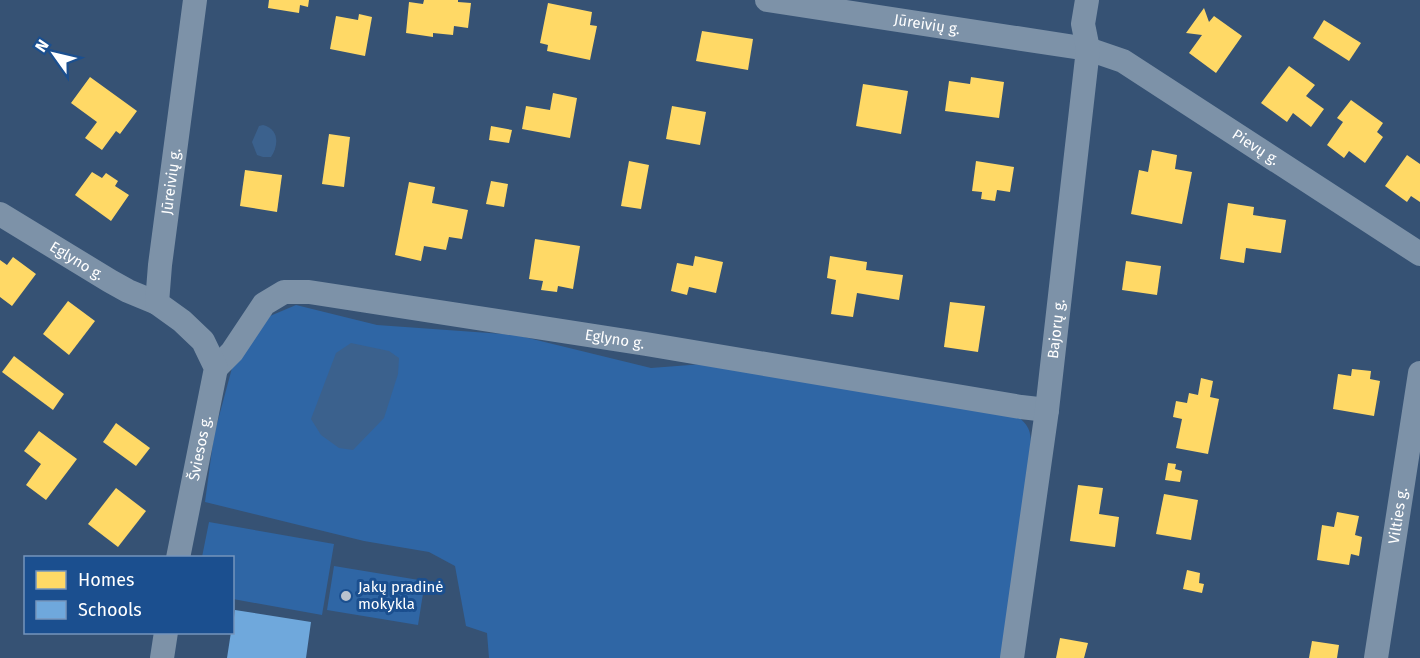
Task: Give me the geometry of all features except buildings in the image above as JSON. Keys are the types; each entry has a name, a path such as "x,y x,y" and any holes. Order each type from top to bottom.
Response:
{"street":[{"name":"Jūreivių g.","path":"157,303 195,0"},
{"name":"Jūreivių g.","path":"767,0 1088,49"},
{"name":"Bajorų g.","path":"1012,658 1047,410 1088,49 1083,24 1087,0"},
{"name":"Pievų g.","path":"1088,49 1123,61 1420,254"},
{"name":"Eglyno g.","path":"0,214 110,281 157,303"},
{"name":"Eglyno g.","path":"216,368 232,352 264,304 284,292 309,292 646,344 1047,410"},
{"path":"157,303 182,321 203,341 216,368"},
{"name":"Šviesos g.","path":"178,556 216,368"},
{"name":"Vilties g.","path":"1376,658 1420,372"},
{"path":"162,658 166,634"}],"shaded area":[{"path":"263,125 272,130 276,138 271,157 257,155 252,142 259,126"},
{"path":"296,305 377,325 516,335 651,368 703,364 1016,415 1029,430 1031,451 1003,658 489,658 487,633 466,626 455,566 429,552 364,541 205,502 214,435 232,368 270,316"},
{"path":"351,343 389,351 399,358 398,374 384,418 353,450 339,448 321,435 311,419 336,353"},
{"path":"209,522 334,544 322,615 234,599 234,556 202,556"},
{"path":"334,566 425,581 418,625 327,610"}],"place":[{"name":"Jakų pradinė mokykla","path":"346,596"}]}
